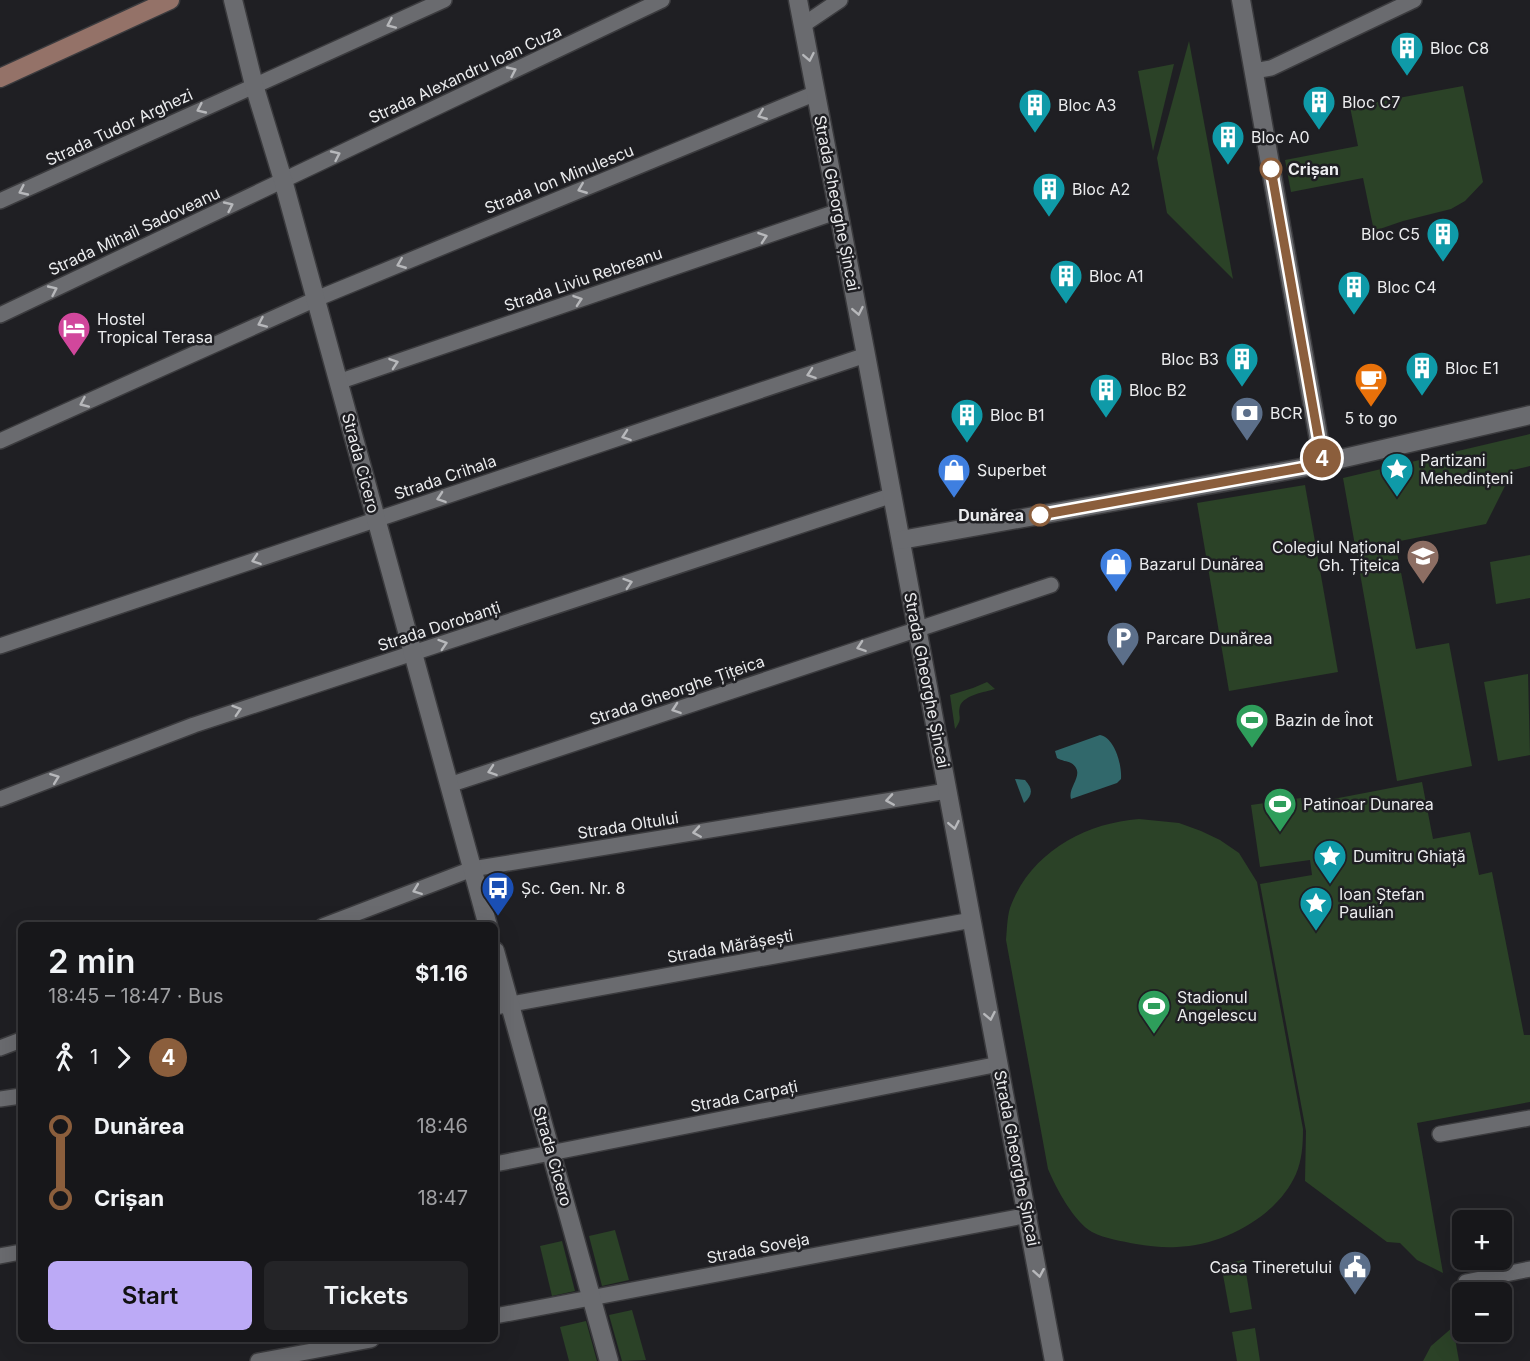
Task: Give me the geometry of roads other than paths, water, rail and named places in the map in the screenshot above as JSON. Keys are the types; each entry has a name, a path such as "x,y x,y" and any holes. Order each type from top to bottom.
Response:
{"main road":[{"path":"0,78 170,0"}],"street":[{"name":"Strada Cicero","path":"233,0 254,85 283,180 487,922"},
{"name":"Strada Tudor Arghezi","path":"0,201 444,0"},
{"name":"Strada Alexandru Ioan Cuza","path":"283,180 662,0"},
{"name":"Strada Gheorghe Șincai","path":"798,0 1029,1215 1053,1361"},
{"path":"803,25 840,0"},
{"path":"1242,0 1323,464"},
{"path":"1254,71 1271,68 1414,0"},
{"name":"Strada Ion Minulescu","path":"0,441 316,299 816,93"},
{"name":"Strada Mihail Sadoveanu","path":"0,315 283,180"},
{"name":"Strada Liviu Rebreanu","path":"338,382 839,211"},
{"name":"Strada Crihala","path":"0,646 867,355"},
{"path":"901,540 1323,464 1530,415"},
{"name":"Strada Dorobanți","path":"0,799 194,725 893,495"},
{"name":"Strada Gheorghe Țițeica","path":"449,785 1051,585"},
{"name":"Strada Oltului","path":"333,922 472,869 947,790"},
{"name":"Strada Mărășești","path":"503,1006 972,920"},
{"name":"Strada Cicero","path":"498,972 503,1006 552,1153 609,1361"},
{"path":"0,1048 18,1041"},
{"name":"Strada Carpați","path":"498,1163 999,1064"},
{"path":"0,1100 18,1097"},
{"path":"1440,1134 1530,1118"},
{"name":"Strada Soveja","path":"498,1315 1029,1215"},
{"path":"0,1256 18,1253"},
{"path":"1466,1282 1530,1269"},
{"path":"258,1361 360,1342"}],"water":[{"path":"1100,735 1110,741 1114,747 1119,760 1121,779 1117,783 1071,799 1077,771 1071,763 1057,758 1055,751"},
{"path":"1015,779 1025,780 1031,789 1024,803"}],"place":[{"name":"Bloc C8","path":"1407,77"},
{"name":"Bloc C7","path":"1319,131"},
{"name":"Bloc A3","path":"1035,134"},
{"name":"Bloc A0","path":"1228,166"},
{"name":"Crișan","path":"1271,169"},
{"name":"Bloc A2","path":"1049,218"},
{"name":"Bloc C5","path":"1443,263"},
{"name":"Bloc A1","path":"1066,305"},
{"name":"Bloc C4","path":"1354,316"},
{"name":"Hostel Tropical Terasa","path":"74,357"},
{"name":"Bloc B3","path":"1242,388"},
{"name":"Bloc E1","path":"1422,397"},
{"name":"5 to go","path":"1371,408"},
{"name":"Bloc B2","path":"1106,419"},
{"name":"BCR","path":"1247,442"},
{"name":"Bloc B1","path":"967,444"},
{"name":"Partizani Mehedințeni","path":"1397,498"},
{"name":"Superbet","path":"954,499"},
{"name":"Dunărea","path":"1040,515"},
{"name":"Colegiul Național Gh. Țițeica","path":"1423,585"},
{"name":"Bazarul Dunărea","path":"1116,593"},
{"name":"Parcare Dunărea","path":"1123,667"},
{"name":"Bazin de Înot","path":"1252,749"},
{"name":"Patinoar Dunarea","path":"1280,833"},
{"name":"Dumitru Ghiață","path":"1330,885"},
{"name":"Șc. Gen. Nr. 8","path":"498,917"},
{"name":"Ioan Ștefan Paulian","path":"1316,932"},
{"name":"Stadionul Angelescu","path":"1154,1035"},
{"name":"Casa Tineretului","path":"1355,1296"}]}
